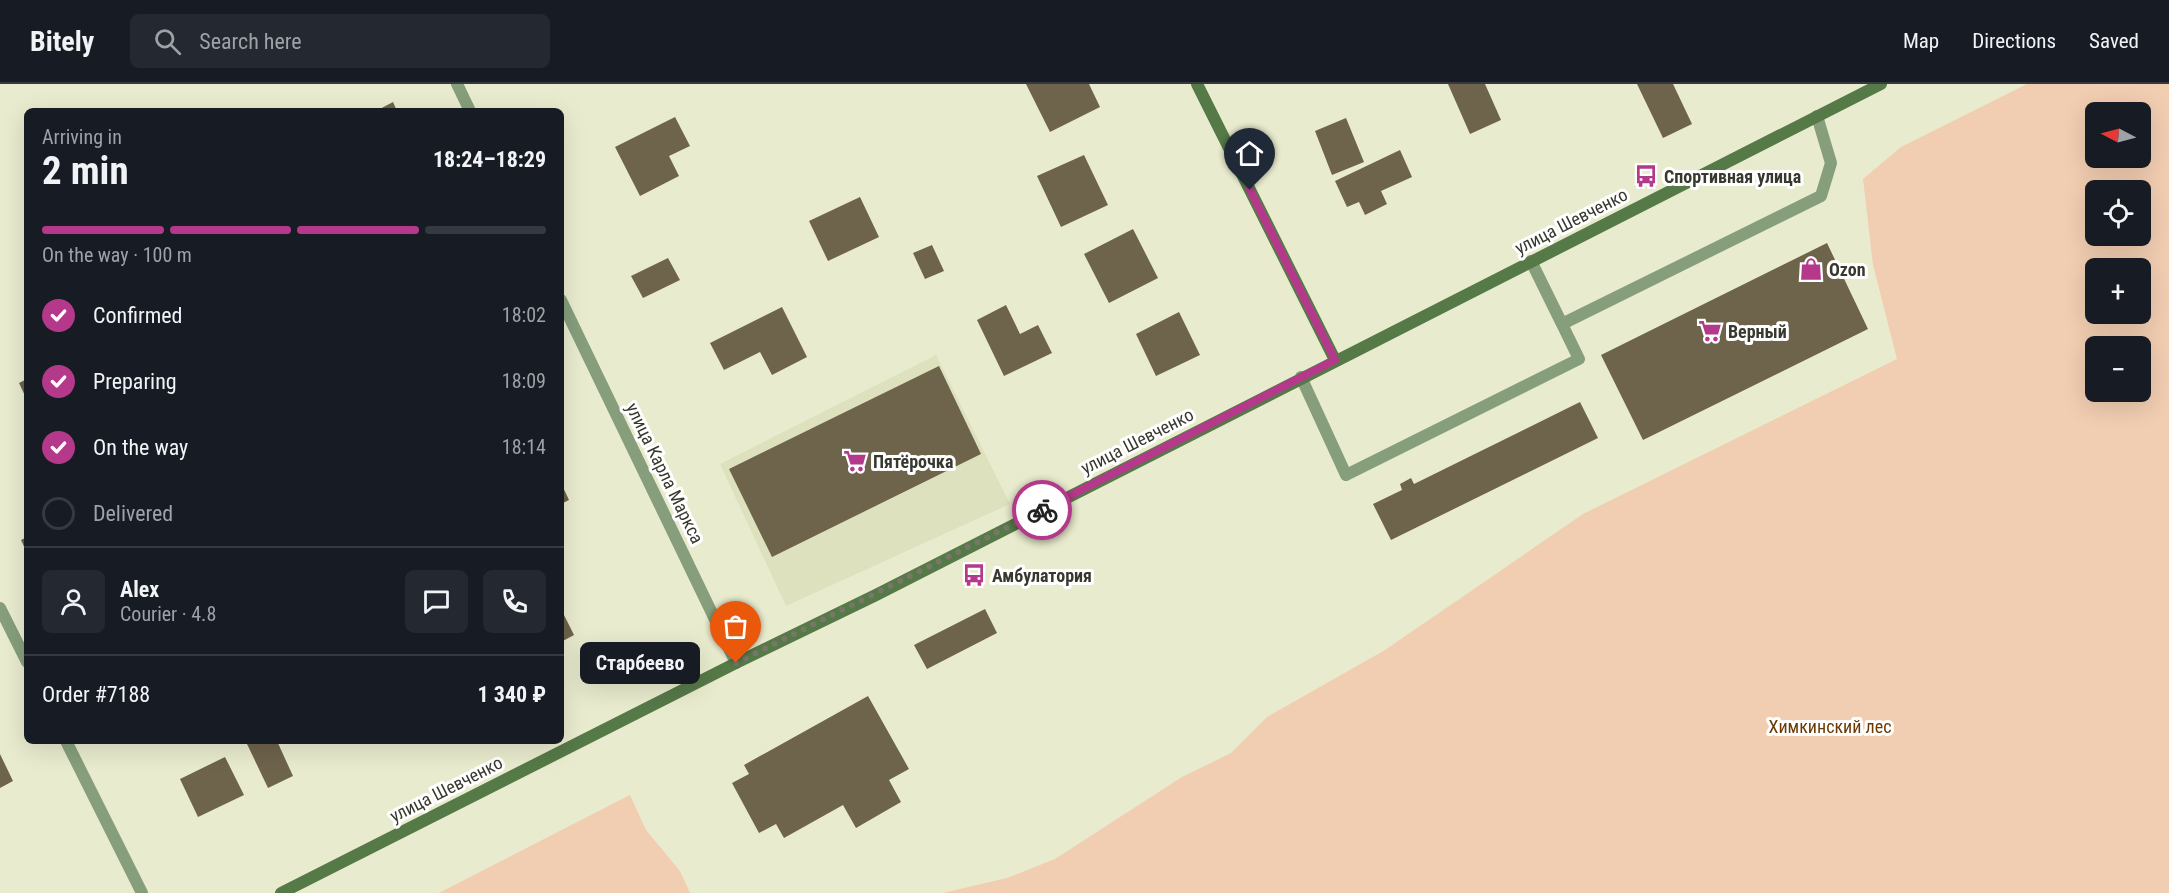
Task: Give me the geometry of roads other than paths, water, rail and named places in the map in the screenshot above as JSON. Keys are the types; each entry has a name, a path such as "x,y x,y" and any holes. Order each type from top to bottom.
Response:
{"main road":[{"path":"1197,84 1335,360"},
{"name":"улица Шевченко","path":"281,893 736,663 886,590 1881,84"}],"street":[{"path":"457,84 469,108"},
{"path":"1562,324 1821,196 1831,163 1817,116"},
{"path":"1301,377 1346,475 1579,359 1531,261"},
{"name":"улица Карла Маркса","path":"564,306 736,663"},
{"path":"0,608 24,656"},
{"path":"68,744 142,893"}],"place":[{"name":"Спортивная улица","path":"1646,176"},
{"name":"Ozon","path":"1811,269"},
{"name":"Верный","path":"1710,331"},
{"name":"Пятёрочка","path":"855,461"},
{"name":"Амбулатория","path":"974,575"},
{"name":"Старбеево","path":"736,663"}],"park label":[{"name":"Химкинский лес","path":"1830,726"}]}
